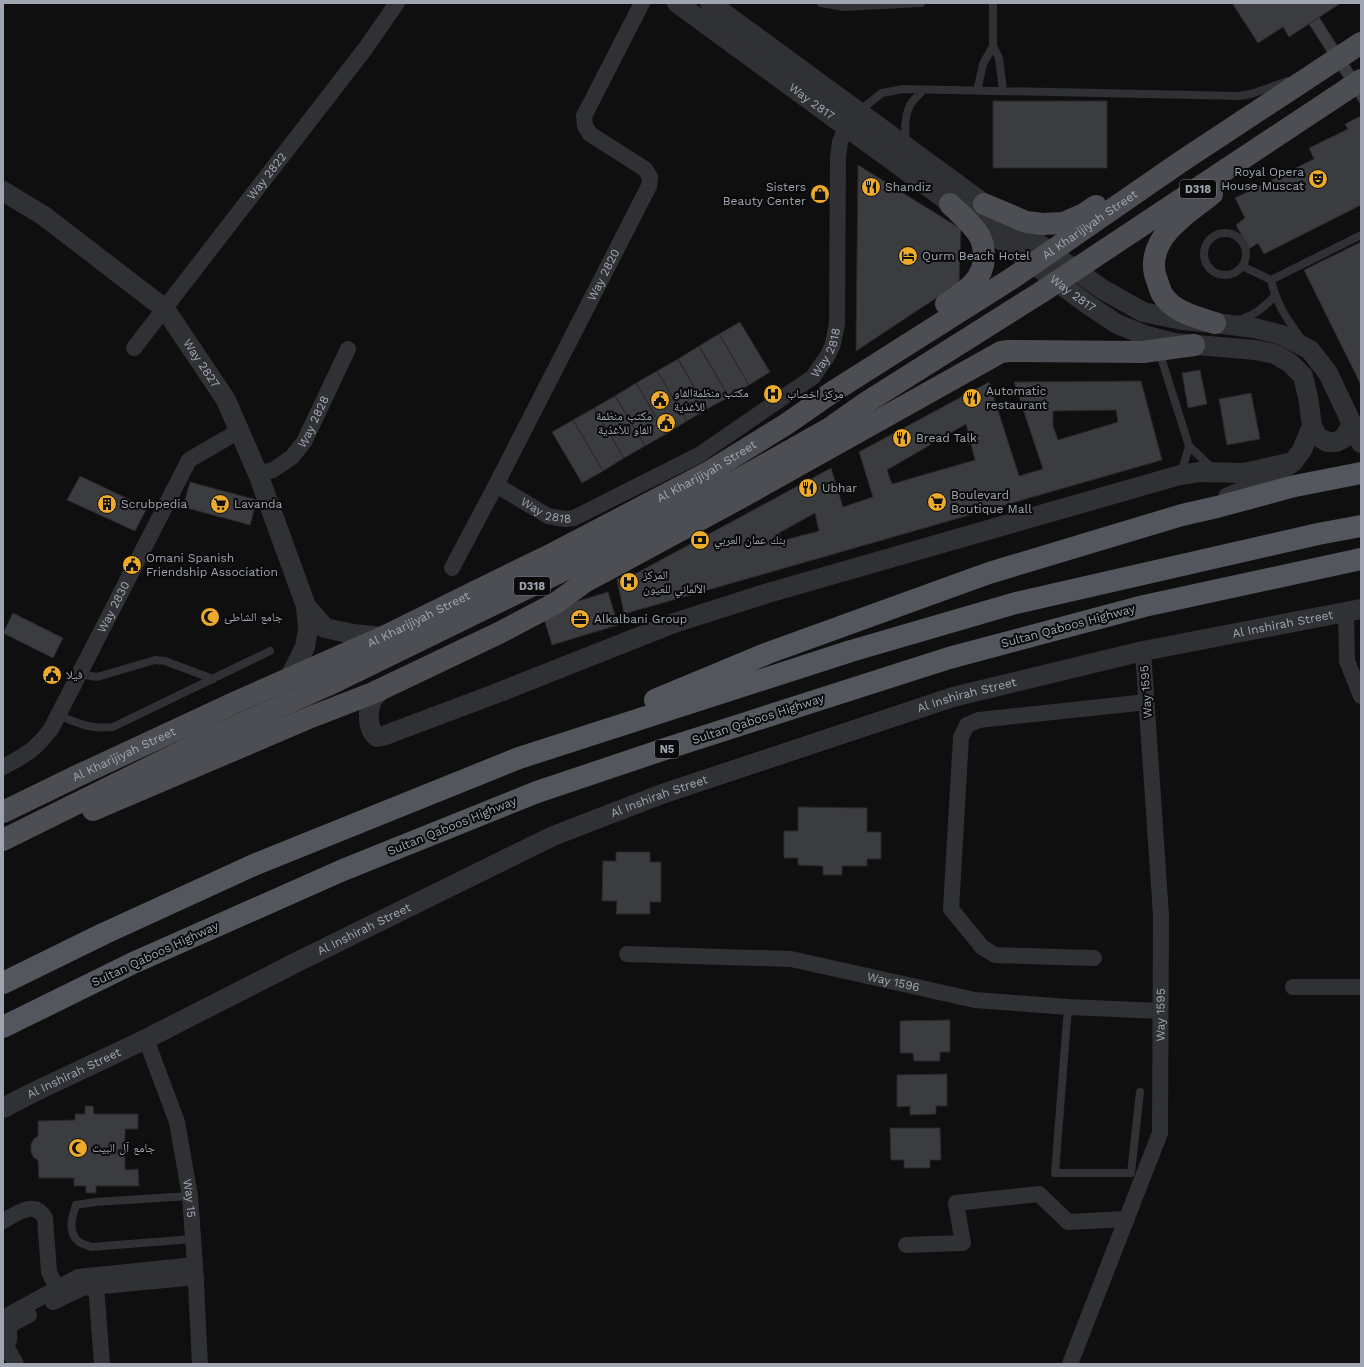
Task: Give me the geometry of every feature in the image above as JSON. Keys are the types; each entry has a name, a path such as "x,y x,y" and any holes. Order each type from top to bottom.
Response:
{"highway":[{"path":"3,983 103,934 256,864 519,758 768,653 989,573 1182,515 1295,486 1361,473"},
{"path":"519,758 851,650 1016,603 1318,534 1361,526"},
{"name":"Sultan Qaboos Highway","path":"3,1027 133,963 343,870 537,792 668,748 949,658 1144,606 1361,559"}],"main road":[{"name":"Al Kharijiyah Street","path":"3,812 76,776 383,637 556,552 707,473 786,425 834,390 1041,258 1182,161 1361,43"},
{"name":"Al Kharijiyah Street","path":"3,840 199,743 328,685 562,571 718,491 830,428 867,402 1075,270 1361,80"},
{"path":"1214,323 1190,316 1173,305 1162,294 1155,270 1155,256 1158,247 1163,238 1175,224 1301,120"},
{"path":"984,204 1026,222 1043,224 1063,223 1084,214 1107,198 1182,161"},
{"path":"834,390 868,358 966,291 979,277 984,265 984,250 980,237 950,204"},
{"path":"3,851 141,789 384,687 501,632 556,603 599,574 747,494 1001,352 1143,352 1194,345"},
{"path":"450,655 486,624 526,602 549,587 562,571"}],"street":[{"name":"Way 2822","path":"134,348 165,310 365,48 397,3"},
{"name":"Way 2820","path":"452,568 649,186 650,177 645,168 590,134 585,126 584,116 642,3"},
{"name":"Way 2817","path":"677,3 852,119 906,147 984,204 1041,258 1056,282 1117,324 1147,336 1174,343 1255,350 1275,354 1290,363 1303,376 1308,397 1312,426"},
{"name":"Way 2817","path":"710,3 852,119 950,204 1041,258 1075,270 1102,289 1143,312 1182,320 1254,328 1282,335 1310,350 1328,374 1361,443"},
{"name":"Way 2818","path":"496,485 548,516 565,519 574,518 699,455 813,377 828,355 833,344 837,324 838,158 840,142 852,119"},
{"name":"Way 2827","path":"3,191 44,216 165,310 226,400 258,474 306,606 308,630 305,647 289,679"},
{"name":"Way 2828","path":"258,474 273,470 292,457 304,442 348,349"},
{"path":"1312,426 1317,436 1327,442 1336,442 1344,438 1352,424"},
{"path":"1182,515 1244,491 1279,472 1293,462 1302,450 1312,426"},
{"name":"Way 2830","path":"3,767 29,754 51,729 189,460 239,431"},
{"path":"384,687 374,698 370,714 371,728 373,734 377,737 492,695 674,623 768,593 1180,475 1200,472 1244,473 1293,462"},
{"name":"Way 2827","path":"306,606 325,628 353,634 383,637"},
{"path":"1353,611 1347,661 1361,696"},
{"name":"Al Inshirah Street","path":"3,1108 146,1039 553,836 647,800 953,697 1143,651 1353,611"},
{"name":"Way 1595","path":"1070,1364 1160,1133 1161,915 1143,651"},
{"path":"1094,958 995,955 982,947 951,909 961,737 966,725 979,720 1147,702"},
{"name":"Way 1596","path":"627,954 791,959 975,1000 1068,1007 1160,1011"},
{"path":"1293,987 1361,987"},
{"name":"Way 15","path":"146,1039 177,1122 190,1196 196,1271 200,1364"},
{"path":"906,1245 963,1243 956,1203 1039,1194 1068,1222 1127,1219"},
{"path":"3,1221 26,1209 41,1211 45,1218 49,1272 57,1288"},
{"path":"5,1324 57,1288 78,1277 196,1271"},
{"path":"5,1324 13,1323 82,1288 196,1271"},
{"path":"96,1286 102,1364"},
{"path":"5,1324 10,1338 4,1347 16,1364"}],"lane":[{"path":"821,3 844,5 921,3"},
{"path":"993,3 993,46 999,58 1003,91"},
{"path":"977,91 983,64 993,46"},
{"path":"852,119 882,92 903,89 1240,96 1251,94 1324,67"},
{"path":"906,147 905,127 907,115 911,102 923,90"},
{"path":"1227,232 1237,236 1243,242 1246,249 1246,257 1242,266 1233,273 1219,274 1214,271 1206,261 1204,254 1207,243 1212,237 1218,234 1227,232"},
{"path":"1271,280 1361,234"},
{"path":"1242,266 1271,280"},
{"path":"1271,280 1275,296 1284,315 1310,350"},
{"path":"1214,323 1244,319 1264,307 1275,296"},
{"path":"1159,350 1177,413 1189,446 1217,472"},
{"path":"1180,475 1189,446"},
{"path":"58,715 85,726 113,728 270,652"},
{"path":"79,674 97,676 155,660 165,661 213,679"},
{"path":"1068,1007 1054,1173 1131,1173 1140,1092"},
{"path":"190,1196 95,1202 76,1205 71,1219 72,1234 79,1242 91,1247 193,1239"}],"building":[{"path":"1232,3 1341,3 1289,37 1283,27 1258,43"},
{"path":"1319,17 1361,83 1361,105 1309,24"},
{"path":"993,101 1107,101 1107,168 993,168"},
{"name":"Royal Opera House Muscat","path":"1361,116 1361,205 1264,254 1258,243 1249,249 1236,225 1245,218 1235,198 1314,159 1309,148 1348,129 1345,124"},
{"name":"Qurm Beach Hotel","path":"858,165 961,229 959,283 856,351"},
{"path":"1361,242 1361,385 1304,270"},
{"path":"740,322 770,372 749,385 719,334"},
{"path":"719,334 749,385 729,397 699,346"},
{"path":"699,346 729,397 707,409 678,359"},
{"path":"678,359 707,409 687,421 657,371"},
{"path":"1200,370 1207,404 1188,408 1182,373"},
{"path":"657,371 687,421 666,434 636,383"},
{"name":"Boulevard Boutique Mall","path":"1141,381 1162,460 624,614 617,579 633,575 831,468 843,507 873,497 859,452 989,382 1019,476 1043,469 1014,382","holes":["1116,410 1118,422 1058,440 1053,426 1053,411","966,424 975,460 892,484 887,470","815,513 819,531 781,541 779,533"]},
{"path":"636,383 666,434 645,446 615,396"},
{"path":"1251,393 1260,439 1227,445 1219,399"},
{"path":"615,396 645,446 624,458 594,408"},
{"path":"594,408 624,458 603,471 573,420"},
{"path":"573,420 603,471 582,483 552,432"},
{"name":"Scrubpedia","path":"80,476 147,508 135,531 67,500"},
{"name":"Lavanda","path":"190,482 257,500 250,525 183,507"},
{"name":"Alkalbani Group","path":"608,592 618,625 552,645 542,612"},
{"path":"13,613 63,638 53,658 3,633"},
{"path":"798,807 867,808 867,832 881,832 881,859 867,859 867,866 842,866 842,875 823,875 823,866 798,865 798,858 784,858 784,831 798,831"},
{"path":"616,852 650,852 650,862 661,862 661,902 650,902 650,914 616,914 617,901 602,901 603,861 616,861"},
{"path":"950,1020 950,1052 940,1052 940,1061 914,1061 913,1053 900,1053 900,1021"},
{"path":"947,1074 947,1106 936,1106 936,1114 910,1115 910,1106 897,1107 897,1075"},
{"name":"جامع آل البيت","path":"85,1106 93,1106 94,1114 138,1114 138,1129 125,1129 125,1170 138,1169 139,1186 96,1186 96,1193 86,1193 86,1186 74,1186 74,1178 39,1178 38,1160 34,1158 31,1152 31,1144 38,1136 38,1121 75,1120 75,1114 85,1114"},
{"path":"890,1128 940,1128 941,1160 930,1160 930,1168 904,1168 904,1160 891,1160"}],"place":[{"name":"Royal Opera House Muscat","path":"1318,179"},
{"name":"Shandiz","path":"871,187"},
{"name":"Sisters Beauty Center","path":"820,194"},
{"name":"Qurm Beach Hotel","path":"908,256"},
{"name":"مركز اخصاب","path":"773,394"},
{"name":"Automatic restaurant","path":"972,398"},
{"name":"مكتب منظمةالفاو للأغذية","path":"660,400"},
{"name":"مكتب منظمة الفاو للأغذية","path":"666,423"},
{"name":"Bread Talk","path":"902,438"},
{"name":"Ubhar","path":"808,488"},
{"name":"Boulevard Boutique Mall","path":"937,502"},
{"name":"Scrubpedia","path":"107,504"},
{"name":"Lavanda","path":"220,504"},
{"name":"بنك عمان العربي","path":"700,540"},
{"name":"Omani Spanish Friendship Association","path":"132,565"},
{"name":"المركز الألماني للعيون","path":"629,582"},
{"name":"جامع الشاطئ","path":"210,617"},
{"name":"Alkalbani Group","path":"580,619"},
{"name":"فيلا","path":"52,675"},
{"name":"جامع آل البيت","path":"78,1148"}]}
